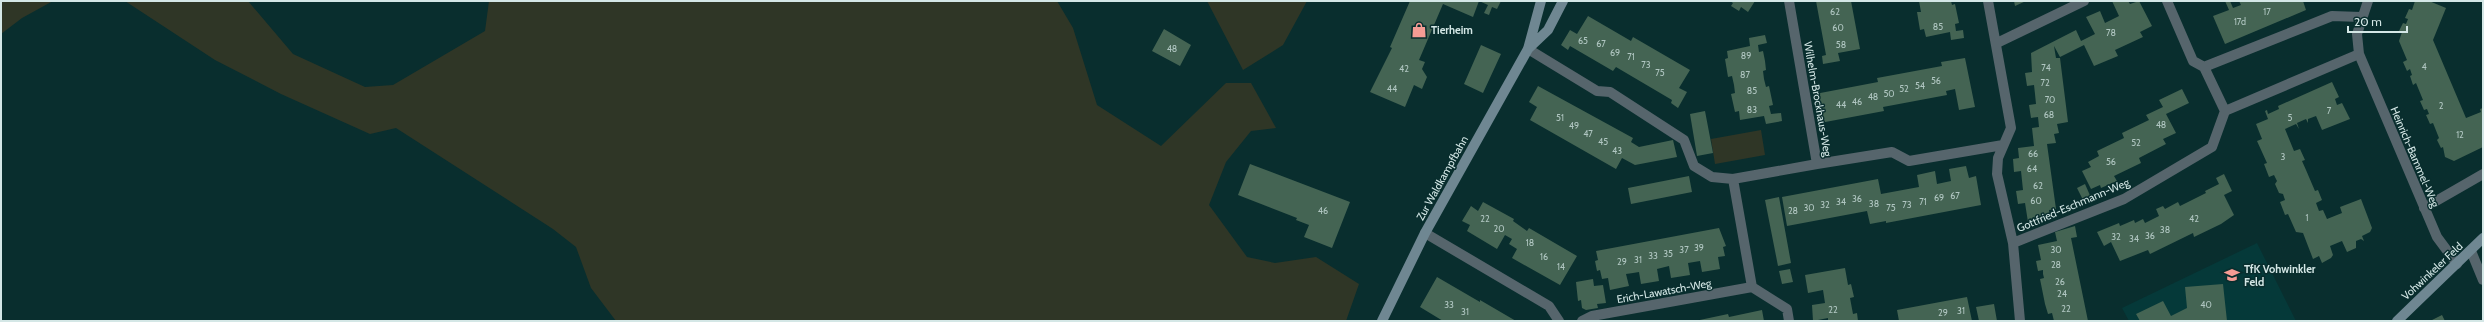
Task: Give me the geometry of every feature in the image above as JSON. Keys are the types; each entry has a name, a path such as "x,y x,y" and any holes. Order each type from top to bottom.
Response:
{"main road":[{"name":"Zur Waldkampfbahn","path":"1382,321 1425,233 1528,49 1542,1"},
{"name":"Zur Waldkampfbahn","path":"1528,49 1548,30 1563,1"},
{"name":"Vohwinkeler Feld","path":"2397,321 2483,238"}],"street":[{"name":"Wilhelm-Brockhaus-Weg","path":"1528,49 1597,91 1610,92 1684,140 1694,166 1712,177 1732,179 1817,164 1789,1"},
{"name":"Gottfried-Eschmann-Weg","path":"1988,1 1997,43 2011,128 1998,158 1997,174 2013,243 2020,321"},
{"path":"1997,43 2084,1"},
{"path":"2167,1 2193,60 2204,67 2225,110 2359,54"},
{"name":"Heinrich-Bammel-Weg","path":"2368,1 2361,17 2357,34 2359,54 2436,237 2457,264"},
{"path":"2204,67 2332,16 2361,17"},
{"name":"Gottfried-Eschmann-Weg","path":"2013,243 2124,199 2212,147 2225,110"},
{"path":"1817,164 1892,152 1909,161 2003,146"},
{"path":"2424,208 2483,174"},
{"path":"1732,179 1752,287 1787,309 1789,321"},
{"path":"1425,233 1549,306 1559,321"},
{"path":"2471,251 2483,280"},
{"name":"Erich-Lawatsch-Weg","path":"1582,321 1592,316 1752,287"}],"shaded area":[{"name":"TfK Vohwinkler Feld","path":"2257,243 2296,321 2129,321 2122,308"}],"green space":[{"path":"1,1 53,1 22,18 1,34"},
{"path":"125,1 248,1 293,54 365,87 393,85 485,31 489,1 1057,1 1073,28 1097,105 1161,146 1226,83 1251,83 1276,128 1251,131 1226,162 1209,205 1247,257 1275,263 1316,257 1359,284 1346,321 616,321 591,288 576,247 553,229 396,128 370,134 281,94 215,60"},
{"path":"1207,1 1307,1 1283,45 1243,70"},
{"path":"1761,130 1765,155 1715,164 1711,139"}],"building":[{"path":"1410,1 1479,1 1473,17 1443,4 1419,60 1425,62 1422,69 1427,77 1422,89 1414,85 1405,107 1370,92 1392,48 1390,47"},
{"path":"1479,1 1501,1 1497,9 1492,7 1489,15 1484,13 1488,5"},
{"path":"1730,1 1755,1 1748,12 1741,7 1739,11 1731,6 1733,3"},
{"path":"1816,1 1851,1 1860,49 1838,53 1840,61 1823,64 1822,56 1826,55"},
{"path":"1919,1 1951,1 1952,5 1955,4 1959,23 1955,24 1956,31 1963,30 1964,38 1951,40 1950,32 1926,37 1924,29 1920,30 1917,12 1921,12"},
{"path":"2014,1 2026,1 2015,6"},
{"path":"2112,1 2128,1 2130,4 2139,1 2152,26 2140,32 2143,37 2115,50 2118,56 2094,66 2084,45 2060,57 2054,46 2056,58 2060,58 2068,122 2057,124 2059,133 2054,134 2056,143 2047,144 2056,209 2049,210 2050,219 2028,222 2025,203 2018,204 2016,191 2023,190 2021,171 2014,172 2013,159 2019,158 2018,148 2034,146 2032,128 2039,127 2038,117 2031,118 2029,105 2036,104 2034,85 2027,86 2025,73 2032,72 2031,53 2076,30 2081,41 2095,34 2086,17 2100,11 2105,23 2119,16"},
{"path":"2225,1 2230,1 2233,8 2241,5 2239,1 2303,1 2306,10 2225,44 2213,16 2229,10"},
{"path":"2415,1 2429,1 2446,8 2433,40 2466,118 2481,112 2480,109 2483,108 2483,147 2454,161 2445,157 2443,147 2441,148 2437,140 2439,138 2433,123 2430,124 2426,115 2429,114 2427,109 2424,110 2420,101 2423,100 2416,83 2413,85 2410,76 2412,75 2410,69 2407,71 2403,62 2407,60 2399,41 2402,32 2399,31 2403,23 2406,24 2408,19 2405,18 2409,9 2412,10"},
{"path":"1588,16 1631,41 1633,37 1690,70 1679,88 1687,92 1678,108 1671,103 1672,100 1616,67 1613,71 1570,46 1568,50 1561,45 1570,30 1577,34"},
{"path":"1164,29 1191,45 1180,66 1152,51"},
{"path":"1765,35 1767,43 1758,45 1759,52 1763,51 1766,70 1763,71 1764,79 1766,87 1769,86 1773,105 1769,106 1771,114 1781,113 1782,121 1766,124 1764,116 1740,120 1739,111 1735,112 1731,94 1735,93 1734,85 1732,76 1728,77 1725,59 1728,58 1727,51 1750,46 1749,38"},
{"path":"1481,45 1501,54 1483,93 1464,84"},
{"path":"1965,58 1975,107 1959,110 1955,89 1946,91 1947,95 1883,107 1884,111 1820,123 1815,94 1878,82 1877,78 1942,66 1941,62"},
{"path":"2332,82 2339,97 2335,99 2337,105 2342,103 2350,119 2322,130 2316,116 2308,119 2308,123 2306,119 2297,123 2299,129 2296,124 2285,129 2294,151 2300,149 2305,160 2302,161 2315,191 2318,190 2322,200 2316,203 2319,211 2323,210 2327,219 2342,213 2340,207 2361,199 2372,228 2370,232 2362,236 2364,241 2361,239 2356,241 2356,248 2347,252 2342,241 2330,246 2333,255 2331,258 2322,263 2319,256 2313,259 2303,233 2296,232 2288,214 2285,215 2280,202 2285,200 2283,194 2279,193 2275,184 2277,181 2274,175 2269,177 2264,164 2267,163 2257,141 2262,139 2256,124 2268,119 2265,111 2267,110 2268,114 2279,109 2278,106"},
{"path":"1538,86 1633,138 1631,142 1639,147 1673,140 1677,157 1635,165 1622,158 1616,169 1530,120 1537,107 1529,102"},
{"path":"2182,89 2189,103 2166,114 2176,133 2163,139 2166,144 2139,158 2141,163 2114,176 2117,181 2101,188 2100,185 2091,189 2082,171 2091,167 2088,162 2099,156 2097,151 2124,138 2122,133 2149,120 2146,115 2163,107 2159,100"},
{"path":"1705,111 1713,153 1697,156 1690,114"},
{"path":"1250,164 1350,202 1332,248 1304,237 1309,225 1296,220 1297,218 1238,195"},
{"path":"1966,166 1969,178 1976,176 1981,205 1886,223 1886,221 1870,224 1867,211 1787,226 1782,197 1878,179 1881,194 1919,187 1917,175 1935,171 1937,184 1951,181 1949,169"},
{"path":"2224,174 2232,191 2224,195 2234,215 2221,224 2194,237 2193,233 2150,254 2148,250 2120,261 2111,242 2104,246 2097,232 2119,223 2120,226 2134,220 2135,223 2143,219 2145,223 2159,216 2156,209 2163,206 2165,209 2178,202 2180,206 2206,193 2205,191 2219,184 2216,178"},
{"path":"1689,176 1692,192 1631,204 1628,188"},
{"path":"2085,184 2092,200 2085,204 2077,188"},
{"path":"1779,197 1791,263 1778,266 1765,200"},
{"path":"1483,202 1514,219 1513,221 1527,231 1529,228 1577,256 1560,285 1512,258 1517,249 1509,244 1512,239 1505,235 1497,249 1467,231 1470,225 1462,221 1471,206 1478,211"},
{"path":"2075,226 2077,237 2071,238 2088,321 2054,321 2052,313 2048,314 2045,304 2040,279 2044,278 2043,270 2038,271 2036,261 2041,260 2038,245 2057,241 2055,232"},
{"path":"1719,228 1726,246 1723,247 1725,256 1718,257 1720,269 1702,272 1700,261 1688,263 1690,275 1671,278 1669,266 1657,269 1659,281 1641,284 1639,272 1626,274 1629,286 1610,290 1608,278 1602,279 1600,270 1597,271 1595,261 1598,260 1596,251"},
{"path":"1845,268 1848,285 1851,284 1854,297 1850,298 1853,314 1857,313 1858,321 1828,321 1828,318 1813,321 1812,305 1825,303 1823,290 1808,293 1805,275"},
{"path":"1790,269 1793,282 1782,284 1779,271"},
{"path":"1437,277 1516,321 1443,321 1420,307"},
{"path":"1593,279 1594,286 1603,285 1606,303 1597,304 1598,308 1586,310 1582,308 1581,300 1578,301 1576,282"},
{"path":"2223,284 2227,321 2140,321 2136,314 2163,301 2171,316 2187,308 2185,287"},
{"path":"1967,297 1972,321 1899,321 1897,310"},
{"path":"1994,304 1997,321 1979,321 1976,307"},
{"path":"1762,310 1764,321 1695,321 1728,314 1729,317"},
{"path":"2442,315 2445,321 2432,320"}],"place":[{"name":"Tierheim","path":"1419,30"},
{"name":"TfK Vohwinkler Feld","path":"2232,275"}]}
